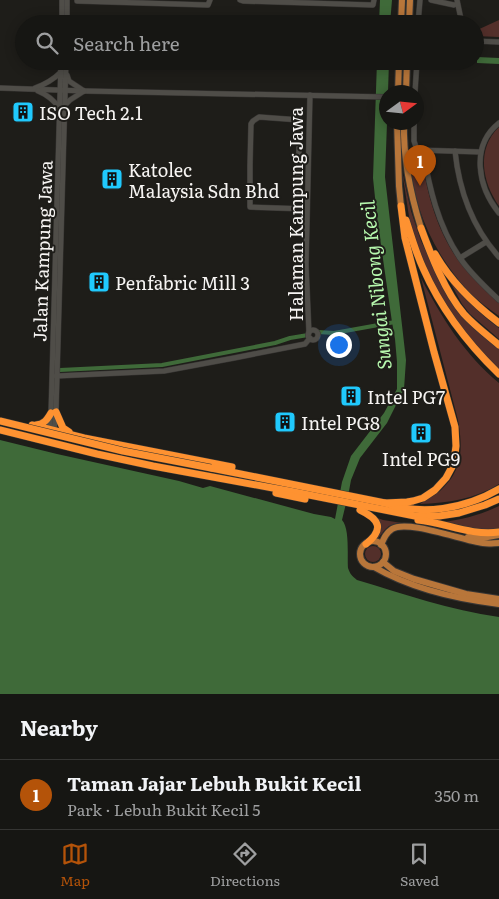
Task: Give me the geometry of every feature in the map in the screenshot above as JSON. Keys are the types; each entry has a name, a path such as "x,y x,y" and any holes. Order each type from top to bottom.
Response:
{"highway":[{"path":"401,206 422,267 442,305 471,345 499,374"},
{"path":"352,503 385,503 413,501 423,498 435,490 446,478 456,453 455,427 405,238 401,206"},
{"path":"421,228 438,258 457,285 499,323"},
{"path":"421,228 436,264 456,302 471,321 499,345"},
{"path":"0,420 23,424 42,424 53,413 67,432 84,438"},
{"path":"0,420 210,470 289,491"},
{"path":"23,424 144,465 330,498 415,516 439,516 466,512 499,499"},
{"path":"0,426 108,452 272,480"},
{"path":"0,430 39,438 49,434 84,438 218,464 248,471 330,498"},
{"path":"225,480 233,484 330,498"},
{"path":"385,503 412,508 449,508 477,501 499,490"},
{"path":"352,503 374,518 377,526 374,537 366,544"},
{"path":"360,510 395,517 424,520 457,529 499,534"}],"main road":[{"path":"401,15 402,0"},
{"path":"409,15 410,0"},
{"path":"398,85 399,70"},
{"path":"406,72 406,85"},
{"path":"397,130 398,177 401,206"},
{"path":"404,130 405,164 412,200 421,228"},
{"path":"382,545 385,535 397,526 422,528 476,538 492,537 499,534"},
{"path":"450,534 484,544 499,542"},
{"path":"374,567 383,562 386,555 382,545 374,542 366,544 360,552 361,559 368,566 428,590 465,599 499,604"},
{"path":"383,562 394,571 414,579 466,594 499,599"}],"street":[{"path":"62,0 62,15"},
{"path":"67,0 67,15"},
{"path":"240,0 374,2"},
{"path":"419,15 420,0"},
{"path":"431,0 454,5 457,2 460,15"},
{"path":"77,1 210,2"},
{"path":"484,41 499,42"},
{"path":"415,85 416,70"},
{"path":"32,89 47,84 64,71 69,81 84,91"},
{"name":"Jalan Kampung Jawa","path":"53,413 60,110 64,71"},
{"path":"406,72 416,73"},
{"path":"0,88 379,97"},
{"path":"32,89 52,98 60,110"},
{"name":"Jalan Kampung Jawa","path":"49,434 56,376 65,105 63,90"},
{"path":"65,105 84,91"},
{"name":"Halaman Kampung Jawa","path":"56,376 164,371 305,344 309,336 306,266 310,95"},
{"path":"297,209 300,120 259,118 251,124 250,207 297,209 307,209"},
{"path":"499,123 489,132 481,152 480,164 484,186 499,213"},
{"path":"414,130 416,149 481,152"},
{"path":"423,150 430,186 444,228 460,258 499,300"},
{"path":"454,151 465,198 476,225 486,242 499,258"},
{"path":"460,258 486,242"}],"shaded area":[{"path":"380,0 392,0 391,15 379,15"},
{"path":"499,20 499,37 484,36 484,27"},
{"path":"484,57 499,58 499,64 484,63"},
{"path":"377,70 389,70 388,85 379,85 379,130 387,130 385,177 406,360 404,389 387,423 360,458 351,480 342,520 345,524 347,536 348,568 351,575 357,580 445,606 499,617 499,694 0,694 0,440 203,488 210,486 335,519 342,482 351,456 384,413 397,389 395,339 373,178"},
{"path":"499,127 499,206 493,197 485,176 484,155 487,145"},
{"path":"421,152 429,195 444,236 459,261 499,303 499,316 469,292 456,277 435,245 420,210 411,173 409,153"},
{"path":"402,171 411,211 421,241 458,311 467,322 499,349 499,370 467,336 439,294 420,254 410,223"},
{"path":"421,278 437,307 464,348 499,383 499,484 471,497 441,503 420,504 438,493 448,483 457,467 461,450 458,420"},
{"path":"449,280 472,306 499,328 499,339 470,314 462,304"},
{"path":"499,506 499,530 483,531 442,522 471,517"},
{"path":"375,517 402,523 387,527 377,540"},
{"path":"370,546 376,546 381,551 379,560 370,562 365,557 365,551"}],"waterway":[{"name":"Sungai Nibong Kecil","path":"318,332 334,333 395,322"},
{"path":"60,370 162,365 308,335"}],"place":[{"name":"ISO Tech 2.1","path":"23,112"},
{"name":"Katolec Malaysia Sdn Bhd","path":"112,179"},
{"name":"Taman Jajar Lebuh Bukit Kecil","path":"420,186"},
{"name":"Penfabric Mill 3","path":"99,282"},
{"name":"Intel PG7","path":"351,396"},
{"name":"Intel PG8","path":"285,422"},
{"name":"Intel PG9","path":"421,433"}]}
